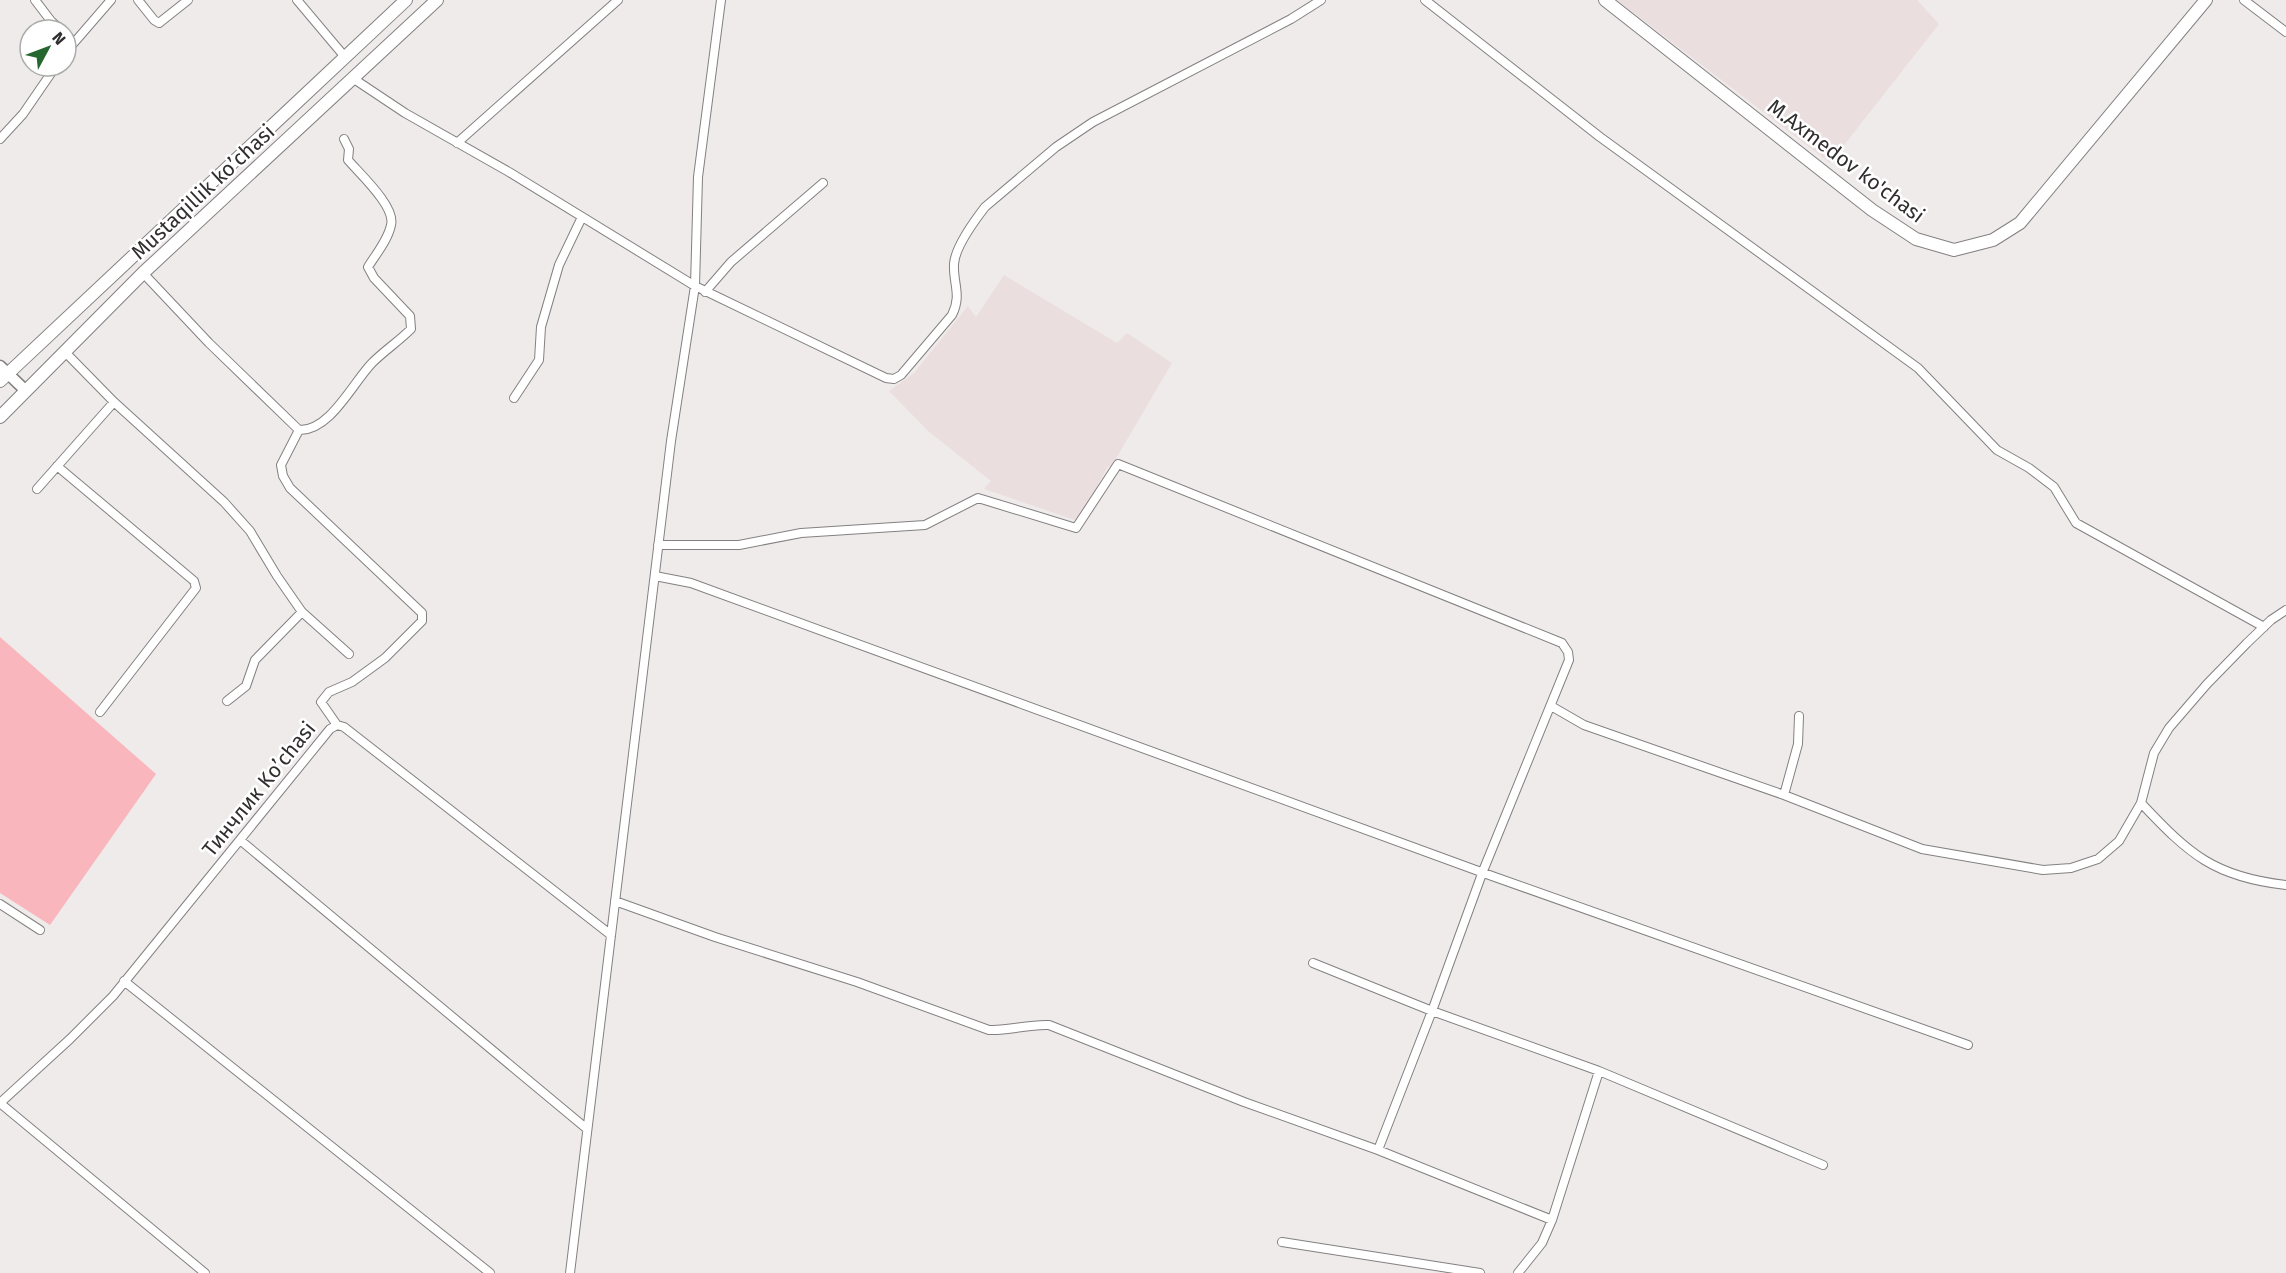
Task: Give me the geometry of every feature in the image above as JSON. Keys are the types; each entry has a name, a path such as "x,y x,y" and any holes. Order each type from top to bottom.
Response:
{"main road":[{"name":"Mustaqillik ko’chasi","path":"2,374 405,0"},
{"name":"Mustaqillik ko’chasi","path":"0,417 143,273 437,0"},
{"name":"M.Axmedov ko'chasi","path":"1605,0 1872,210 1916,239 1954,250 1993,240 2020,223 2206,0"}],"street":[{"path":"35,0 49,18"},
{"path":"78,37 111,0"},
{"path":"138,0 154,20 159,22 188,0"},
{"path":"297,0 345,57"},
{"path":"457,143 618,0"},
{"path":"570,1273 658,545 682,363 695,286 698,177 721,0"},
{"path":"354,79 705,292 886,378 894,379 902,375 952,315 958,304 954,268 956,254 986,207 1056,147 1093,122 1291,19 1321,0"},
{"path":"1425,0 1600,137 1918,368 1997,450 2029,468 2054,487 2076,523 2264,627"},
{"path":"2244,0 2286,32"},
{"path":"0,139 23,114 48,78"},
{"path":"143,273 209,343 299,430 310,430 332,414 372,363 411,330 410,316 374,278 368,267 387,235 392,218 388,207 348,160 349,149 344,139"},
{"path":"705,292 731,262 823,183"},
{"path":"514,398 539,360 541,327 559,265 582,217"},
{"path":"65,352 114,402 224,502 250,531 277,576 303,612 349,654"},
{"path":"2,374 25,390"},
{"path":"37,489 114,402"},
{"path":"299,430 281,465 283,476 290,488 422,613 422,621 385,658 352,682 329,692 321,702 337,725"},
{"path":"658,545 739,545 801,533 925,525 978,498 1077,528 1118,464 1562,643 1568,652 1569,660 1483,871 1432,1011 1377,1150"},
{"path":"57,466 194,580 196,588 100,712"},
{"path":"655,576 691,583 1968,1045"},
{"path":"1551,706 1584,725 1784,795 1922,849 2043,870 2071,868 2098,859 2119,841 2141,803 2154,753 2169,728 2207,684 2264,627 2286,610"},
{"path":"227,701 246,686 255,660 303,612"},
{"path":"1784,795 1798,744 1799,716"},
{"name":"Тинчлик Ko’chasi","path":"0,1103 70,1039 124,981 330,729 337,725 344,727 611,935"},
{"path":"2141,803 2190,851 2208,863 2255,882 2286,885"},
{"path":"240,840 587,1130"},
{"path":"615,901 715,937 857,982 989,1030 1006,1031 1022,1026 1049,1025 1244,1102 1377,1150 1552,1220"},
{"path":"0,904 40,930"},
{"path":"1313,963 1432,1011 1599,1071 1823,1165"},
{"path":"124,981 490,1273"},
{"path":"1518,1273 1542,1243 1552,1220 1599,1071"},
{"path":"0,1103 205,1273"},
{"path":"1282,1242 1359,1252 1422,1265 1480,1273"}],"shaded area":[{"path":"1617,0 1917,0 1939,24 1830,163"},
{"path":"1004,275 1117,343 1127,333 1172,363 1111,467 1108,466 1078,521 984,489 991,481 928,431 889,391 914,373 968,306 976,317"},
{"path":"0,637 156,774 50,925 0,893"}]}
